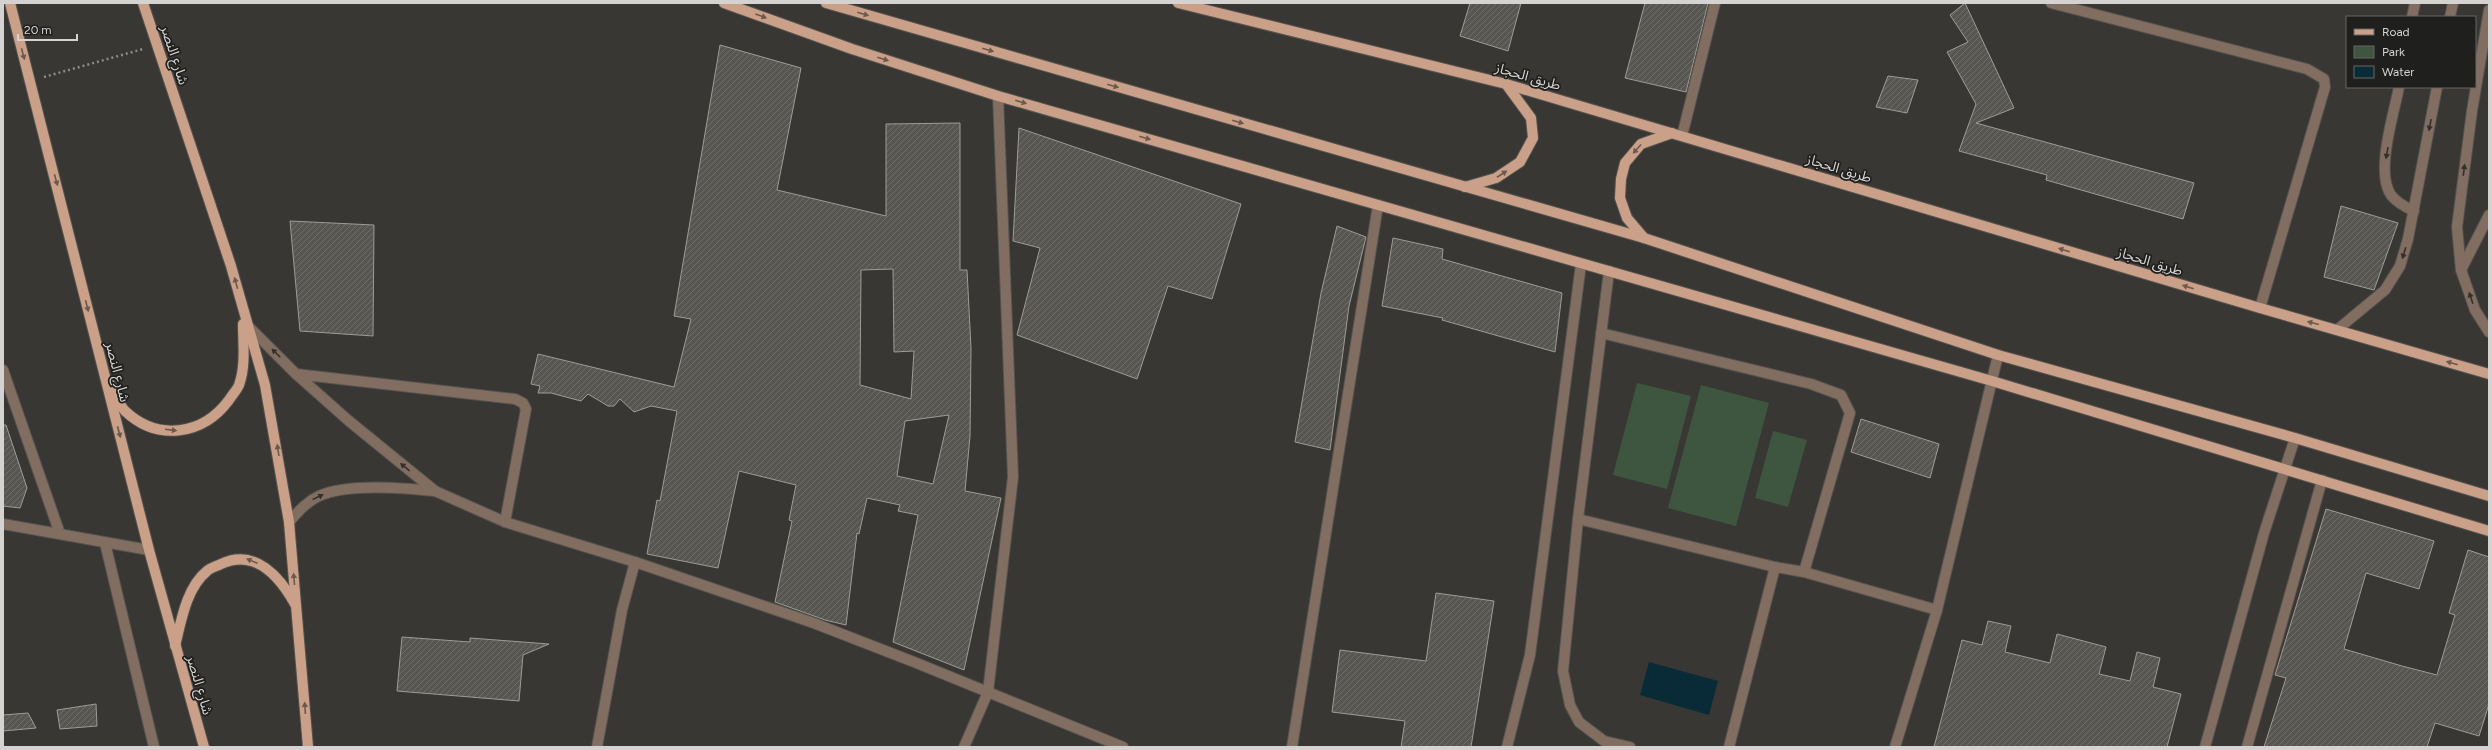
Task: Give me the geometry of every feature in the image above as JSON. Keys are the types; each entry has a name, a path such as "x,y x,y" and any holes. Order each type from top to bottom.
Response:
{"main road":[{"name":"شارع النصر","path":"10,3 149,550 204,747"},
{"name":"شارع النصر","path":"143,3 231,266 247,325 266,385 289,522 308,747"},
{"path":"724,3 852,49 998,96 1992,381 2489,531"},
{"path":"826,3 1644,238 1998,355 2295,438 2489,496"},
{"name":"طريق الحجاز","path":"1178,3 1506,84 2260,308 2338,329 2489,374"},
{"path":"1465,187 1496,178 1520,162 1532,138 1531,118 1506,84"},
{"path":"1644,238 1627,218 1620,198 1625,163 1641,144 1677,134"},
{"path":"103,372 124,410 139,421 157,428 182,431 204,424 222,409 239,385 244,351 242,307"},
{"path":"175,647 185,609 194,588 207,570 229,560 246,558 264,566 283,584 297,608"}],"street":[{"path":"1677,134 1715,3"},
{"path":"2051,3 2307,69 2324,79 2325,87 2260,308"},
{"path":"2412,16 2415,3"},
{"path":"2450,16 2453,3"},
{"path":"2476,87 2489,10"},
{"path":"2399,88 2384,168 2386,182 2396,200 2414,211"},
{"path":"2338,329 2385,290 2400,266 2414,211 2437,88"},
{"path":"2476,88 2457,227 2461,270 2475,310 2489,332"},
{"path":"964,747 988,692 1013,477 998,96"},
{"path":"1292,747 1378,205"},
{"path":"2461,270 2489,215"},
{"path":"1507,747 1530,655 1581,264"},
{"path":"1609,271 1578,519 1563,671 1570,705 1580,722 1604,741 1630,747"},
{"path":"247,325 296,374 349,421 435,492 506,522 635,562 811,622 1122,747"},
{"path":"1601,333 1811,384 1841,396 1850,413 1804,572"},
{"path":"1895,747 1937,610 1998,355"},
{"path":"3,370 60,534"},
{"path":"296,374 515,399 523,403 526,409 506,522"},
{"path":"2205,747 2264,533 2295,438"},
{"path":"2247,747 2322,480"},
{"path":"289,522 302,507 313,500 338,490 398,488 435,492"},
{"path":"1578,519 1775,567 1804,572 1937,610"},
{"path":"3,524 149,550"},
{"path":"105,543 154,747"},
{"path":"597,747 622,610 635,562"},
{"path":"1729,747 1775,567"}],"path":[{"path":"30,81 157,45"}],"green space":[{"path":"1637,383 1691,396 1667,489 1613,475"},
{"path":"1701,385 1769,403 1736,526 1668,508"},
{"path":"1773,431 1807,440 1788,507 1755,498"}],"water":[{"path":"1649,662 1718,681 1709,715 1640,695"}],"building":[{"path":"1470,3 1521,3 1508,51 1460,36"},
{"path":"1645,3 1708,3 1686,92 1625,78"},
{"path":"1965,3 2014,108 1976,123 2194,183 2183,219 2046,180 2047,175 1959,151 1976,104 1947,52 1968,42 1950,15"},
{"path":"720,45 801,68 777,190 886,216 886,124 960,123 960,270 967,270 971,348 970,436 965,491 1001,498 964,670 893,642 918,515 898,511 900,505 867,498 859,534 857,533 846,625 825,620 775,602 792,521 789,520 796,485 739,471 718,568 647,554 657,500 660,501 677,411 651,406 634,412 620,399 614,406 608,406 588,394 581,401 551,393 538,393 540,386 531,384 538,354 674,387 691,319 674,316","holes":["893,269 894,352 914,351 911,399 860,385 861,270","949,415 933,484 897,476 905,421"]},
{"path":"1888,76 1918,80 1907,113 1876,107"},
{"path":"1019,128 1241,204 1212,299 1168,286 1137,379 1017,335 1040,248 1013,241"},
{"path":"2341,206 2398,223 2374,290 2324,277"},
{"path":"290,221 374,225 373,336 300,331"},
{"path":"1337,226 1366,237 1349,306 1330,450 1295,442 1321,293"},
{"path":"1393,238 1443,249 1442,259 1562,293 1555,352 1442,320 1443,318 1382,306"},
{"path":"1861,419 1939,444 1930,478 1851,452"},
{"path":"3,425 6,425 27,488 20,508 3,506"},
{"path":"2326,509 2434,541 2419,589 2366,573 2344,649 2437,675 2455,615 2449,613 2468,550 2489,557 2489,704 2479,736 2435,723 2427,747 2264,747 2286,678 2275,675"},
{"path":"1436,593 1494,601 1471,747 1401,747 1405,721 1332,712 1340,650 1426,661"},
{"path":"1988,621 2011,626 2005,652 2050,663 2057,634 2106,647 2099,674 2130,681 2137,652 2160,658 2153,687 2181,694 2167,747 1934,747 1962,640 1982,645"},
{"path":"402,637 470,642 470,638 549,644 523,655 519,701 397,691"},
{"path":"96,704 97,726 60,729 57,710"},
{"path":"28,713 36,728 3,731 3,715"}]}
